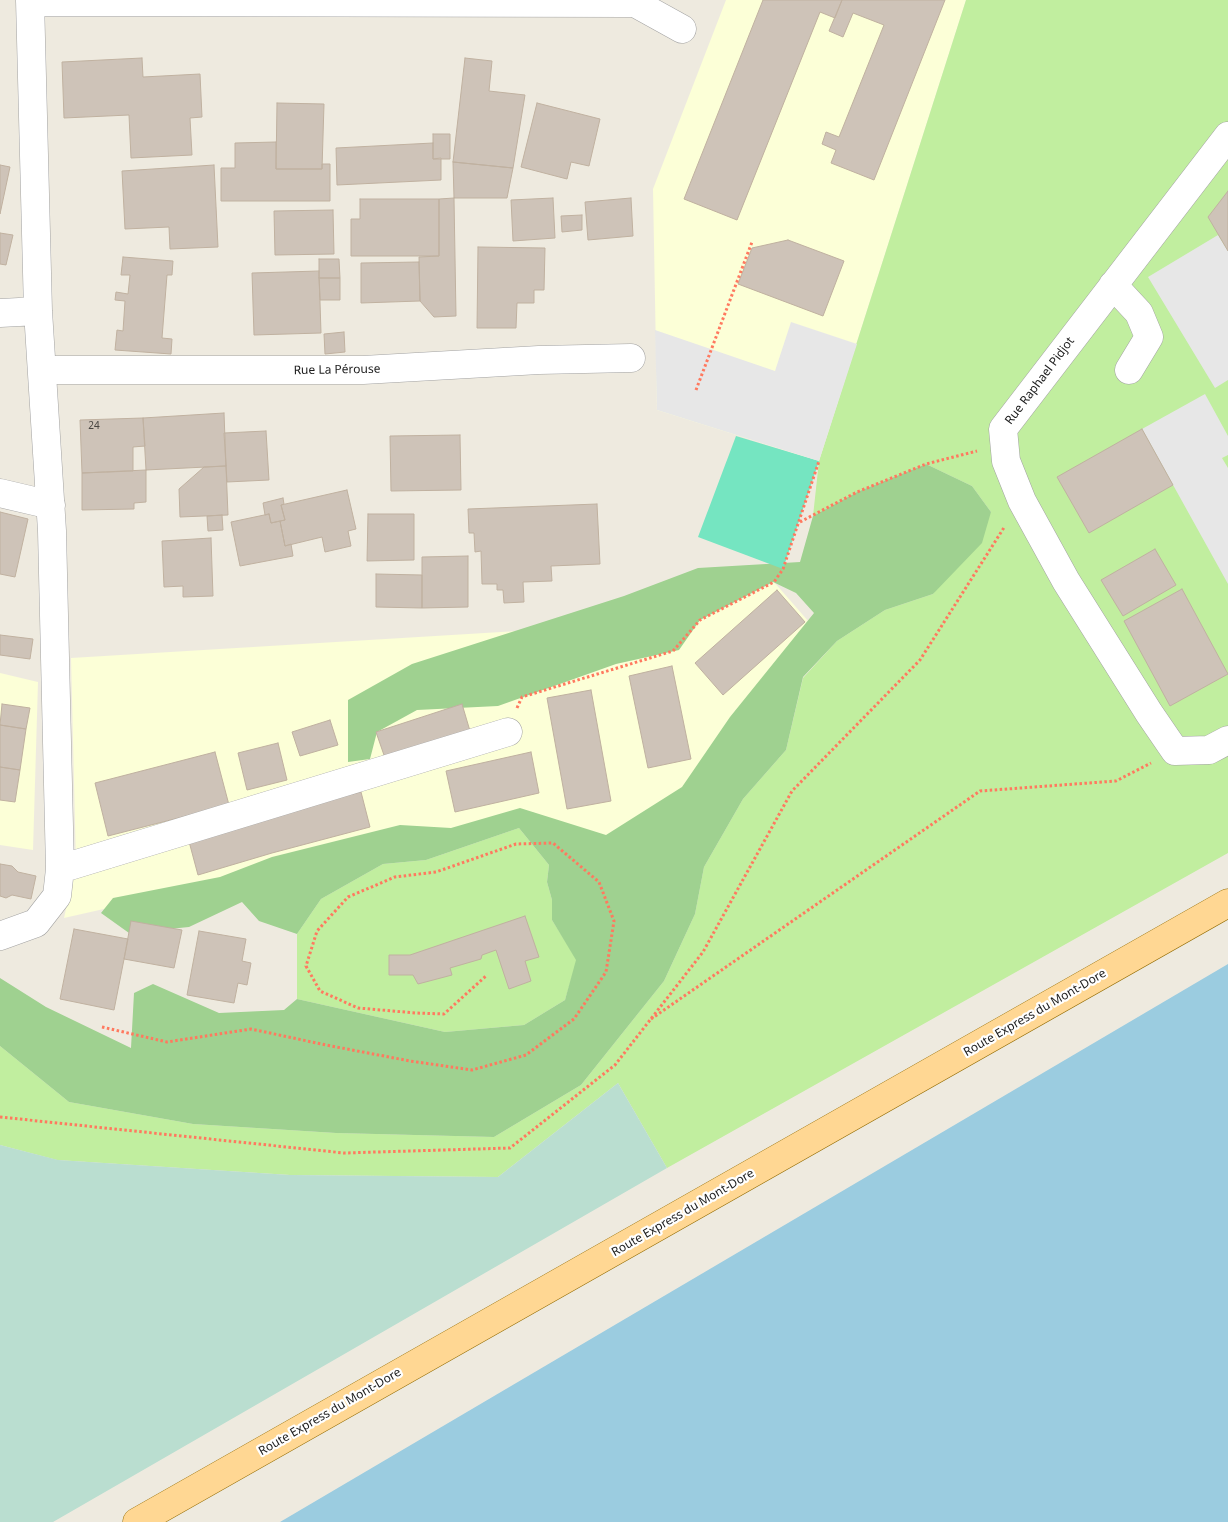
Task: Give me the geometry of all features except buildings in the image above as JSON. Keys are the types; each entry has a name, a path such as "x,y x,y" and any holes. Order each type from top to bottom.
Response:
{"main road":[{"name":"Route Express du Mont-Dore","path":"137,1522 1228,903"}],"street":[{"path":"0,936 36,923 57,896 60,869 51,518 38,311 30,1 635,3 682,29"},
{"name":"Rue Raphael Pidjot","path":"1175,751 1066,581 1022,501 1006,460 1003,428 1228,136"},
{"path":"1113,285 1139,313 1150,337 1129,370"},
{"path":"0,313 38,311"},
{"name":"Rue La Pérouse","path":"42,370 364,370 539,360 631,358"},
{"path":"0,493 51,518"},
{"path":"60,869 508,732"},
{"path":"1175,751 1209,750 1228,740"}],"path":[{"path":"696,390 752,242"},
{"path":"800,522 857,492 926,464 1004,445"},
{"path":"508,732 522,697 673,651 700,620 774,582 783,569 819,461"},
{"path":"0,1117 344,1153 510,1148 615,1065 703,952 792,791 920,660 1022,501"},
{"path":"649,1021 980,791 1116,782 1175,751"},
{"path":"102,1027 168,1042 251,1029 392,1057 472,1070 526,1056 574,1019 606,972 614,921 599,882 553,843 516,844 436,872 395,877 348,897 317,931 306,966 320,991 358,1008 416,1013 444,1014 487,975"}],"shaded area":[{"path":"726,0 966,0 819,461 657,410 653,189"},
{"path":"1218,235 1228,251 1228,380 1215,388 1148,277"},
{"path":"791,322 857,344 819,461 657,410 655,330 775,371"},
{"path":"1205,394 1228,436 1228,455 1222,458 1228,468 1228,584 1142,429"},
{"path":"774,582 816,630 685,807 592,851 533,812 64,918 76,864 71,658 700,620"},
{"path":"0,673 38,682 33,850 0,845"},
{"path":"618,1083 667,1168 53,1522 0,1522 0,1145 58,1160 290,1175 498,1177"}],"green space":[{"path":"966,0 1228,0 1228,853 667,1168 618,1083 498,1177 290,1175 57,1160 0,1145 0,1046 69,1102 193,1124 336,1133 494,1137 581,1085 664,981 695,914 704,867 743,799 786,750 803,678 837,641 885,610 933,594 991,512 972,486 926,464 857,492 813,516 819,461"},
{"path":"736,436 819,461 783,569 698,537"},
{"path":"926,464 972,486 991,512 982,543 933,594 885,610 837,641 803,677 786,750 743,799 704,867 695,914 664,981 581,1085 494,1137 336,1133 193,1124 69,1102 0,1046 0,978 46,1007 131,1048 134,993 153,984 219,1013 284,1010 297,999 445,1032 524,1025 565,1000 576,960 552,920 552,900 547,882 549,865 519,828 426,860 383,864 321,899 297,934 259,921 242,902 189,927 129,933 101,913 113,898 220,877 272,857 400,825 451,828 520,808 606,835 682,787 730,717 814,613 796,593 773,582 700,620 679,650 616,664 498,706 417,710 377,732 370,759 348,762 348,700 412,664 624,596 698,568 800,562 813,516 857,492"},
{"path":"519,828 549,865 547,882 552,900 552,920 577,960 565,1000 524,1025 445,1032 297,999 297,934 321,899 383,864 426,860"}],"water":[{"path":"1228,964 1228,1522 280,1522"}]}
